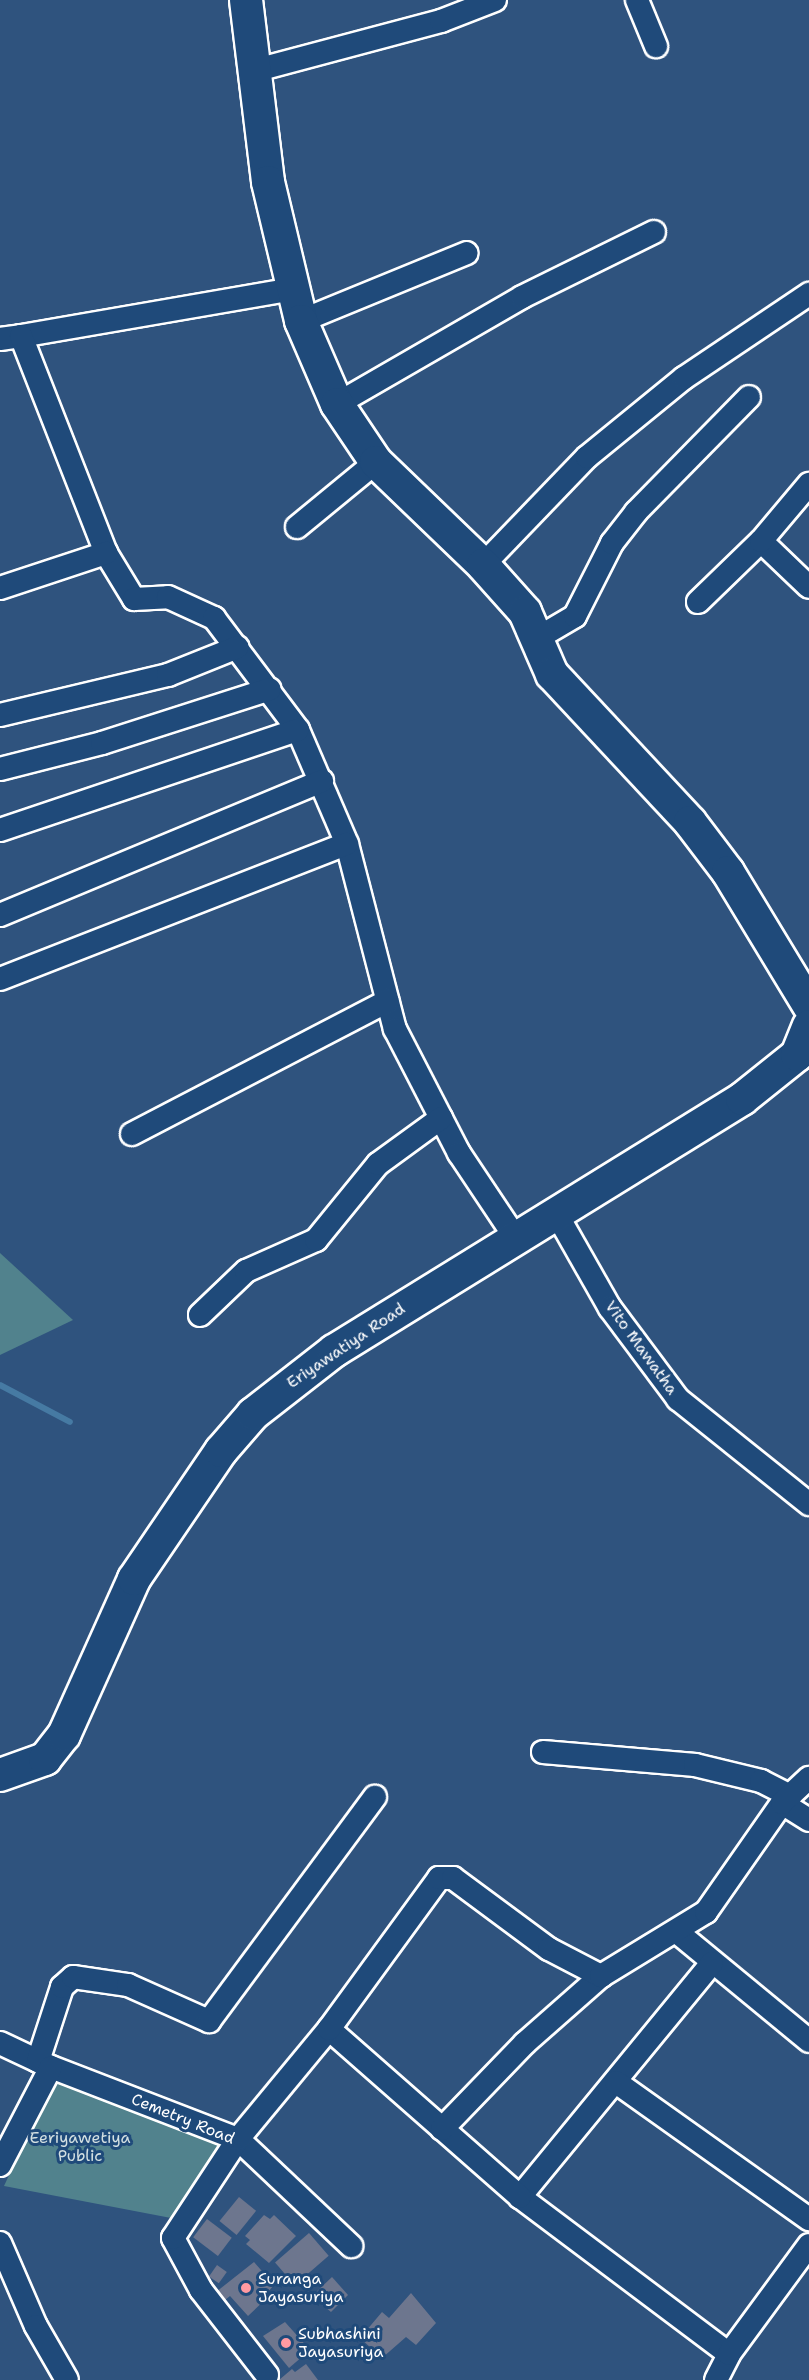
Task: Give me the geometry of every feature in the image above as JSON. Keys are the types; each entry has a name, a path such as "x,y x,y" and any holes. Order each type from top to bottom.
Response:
{"street":[{"path":"246,0 268,182 301,321 337,404 376,462 483,565 525,612 552,674 690,822 728,872 809,1006"},
{"path":"253,71 441,21 495,0"},
{"path":"637,0 656,46"},
{"path":"337,404 522,297 654,232"},
{"path":"301,321 467,253"},
{"path":"294,289 10,337 105,554 134,599 168,597 214,618 270,689 298,730 322,781 346,844 395,1029 459,1153 515,1237"},
{"path":"483,565 587,457 684,378 809,294"},
{"path":"536,639 575,616 612,543 636,512 749,397"},
{"path":"297,527 376,462"},
{"path":"698,602 761,541 809,484"},
{"path":"761,541 809,587"},
{"path":"0,588 105,554"},
{"path":"0,715 168,675 238,647"},
{"path":"0,769 102,743 270,689"},
{"path":"0,830 298,730"},
{"path":"0,915 322,781"},
{"path":"0,979 346,844"},
{"path":"132,1134 388,1001"},
{"name":"Eriyawatiya Road","path":"0,1774 45,1759 64,1736 134,1579 221,1451 253,1414 334,1351 803,1061 809,1026"},
{"path":"200,1315 246,1271 316,1240 378,1164 441,1118"},
{"name":"Vito Mawatha","path":"556,1213 610,1308 678,1399 809,1504"},
{"path":"543,1752 695,1765 761,1781 809,1820"},
{"path":"442,2129 525,2043 601,1976 677,1932 706,1912 786,1799 809,1778"},
{"path":"0,2165 44,2064 62,1987 73,1977 128,1985 209,2021 375,1797"},
{"path":"267,2375 201,2290 173,2238 238,2139 328,2029 439,1878 453,1878 549,1949 601,1976"},
{"path":"677,1932 712,1964 809,2041"},
{"path":"520,2197 712,1964"},
{"path":"328,2029 520,2197 729,2354"},
{"name":"Cemetry Road","path":"0,2043 44,2064 238,2139 351,2246"},
{"path":"616,2082 809,2219"},
{"path":"0,2243 36,2326 67,2380"},
{"path":"716,2380 729,2354 809,2245"}],"green space":[{"path":"0,1253 73,1320 0,1355"},
{"name":"Eeriyawetiya Public","path":"53,2080 221,2143 171,2218 4,2186"}],"building":[{"path":"239,2197 256,2211 237,2235 219,2221"},
{"path":"264,2215 270,2219 274,2215 296,2236 269,2263 246,2244 250,2240 245,2236"},
{"path":"207,2219 232,2238 218,2256 193,2237"},
{"path":"309,2233 329,2256 295,2285 275,2263"},
{"name":"Suranga Jayasuriya","path":"254,2262 274,2285 267,2293 269,2296 248,2316 230,2296 225,2300 216,2292"},
{"path":"217,2265 227,2272 219,2283 209,2276"},
{"path":"332,2277 348,2295 331,2312 312,2296"},
{"path":"411,2293 436,2323 416,2345 406,2337 382,2358 360,2338 382,2312 389,2318"},
{"name":"Subhashini Jayasuriya","path":"285,2322 310,2350 289,2368 263,2336"},
{"path":"306,2364 318,2380 279,2380 292,2369 295,2372"}],"waterway":[{"path":"0,1385 70,1422"}],"place":[{"name":"Suranga Jayasuriya","path":"246,2288"},
{"name":"Subhashini Jayasuriya","path":"286,2343"}]}
